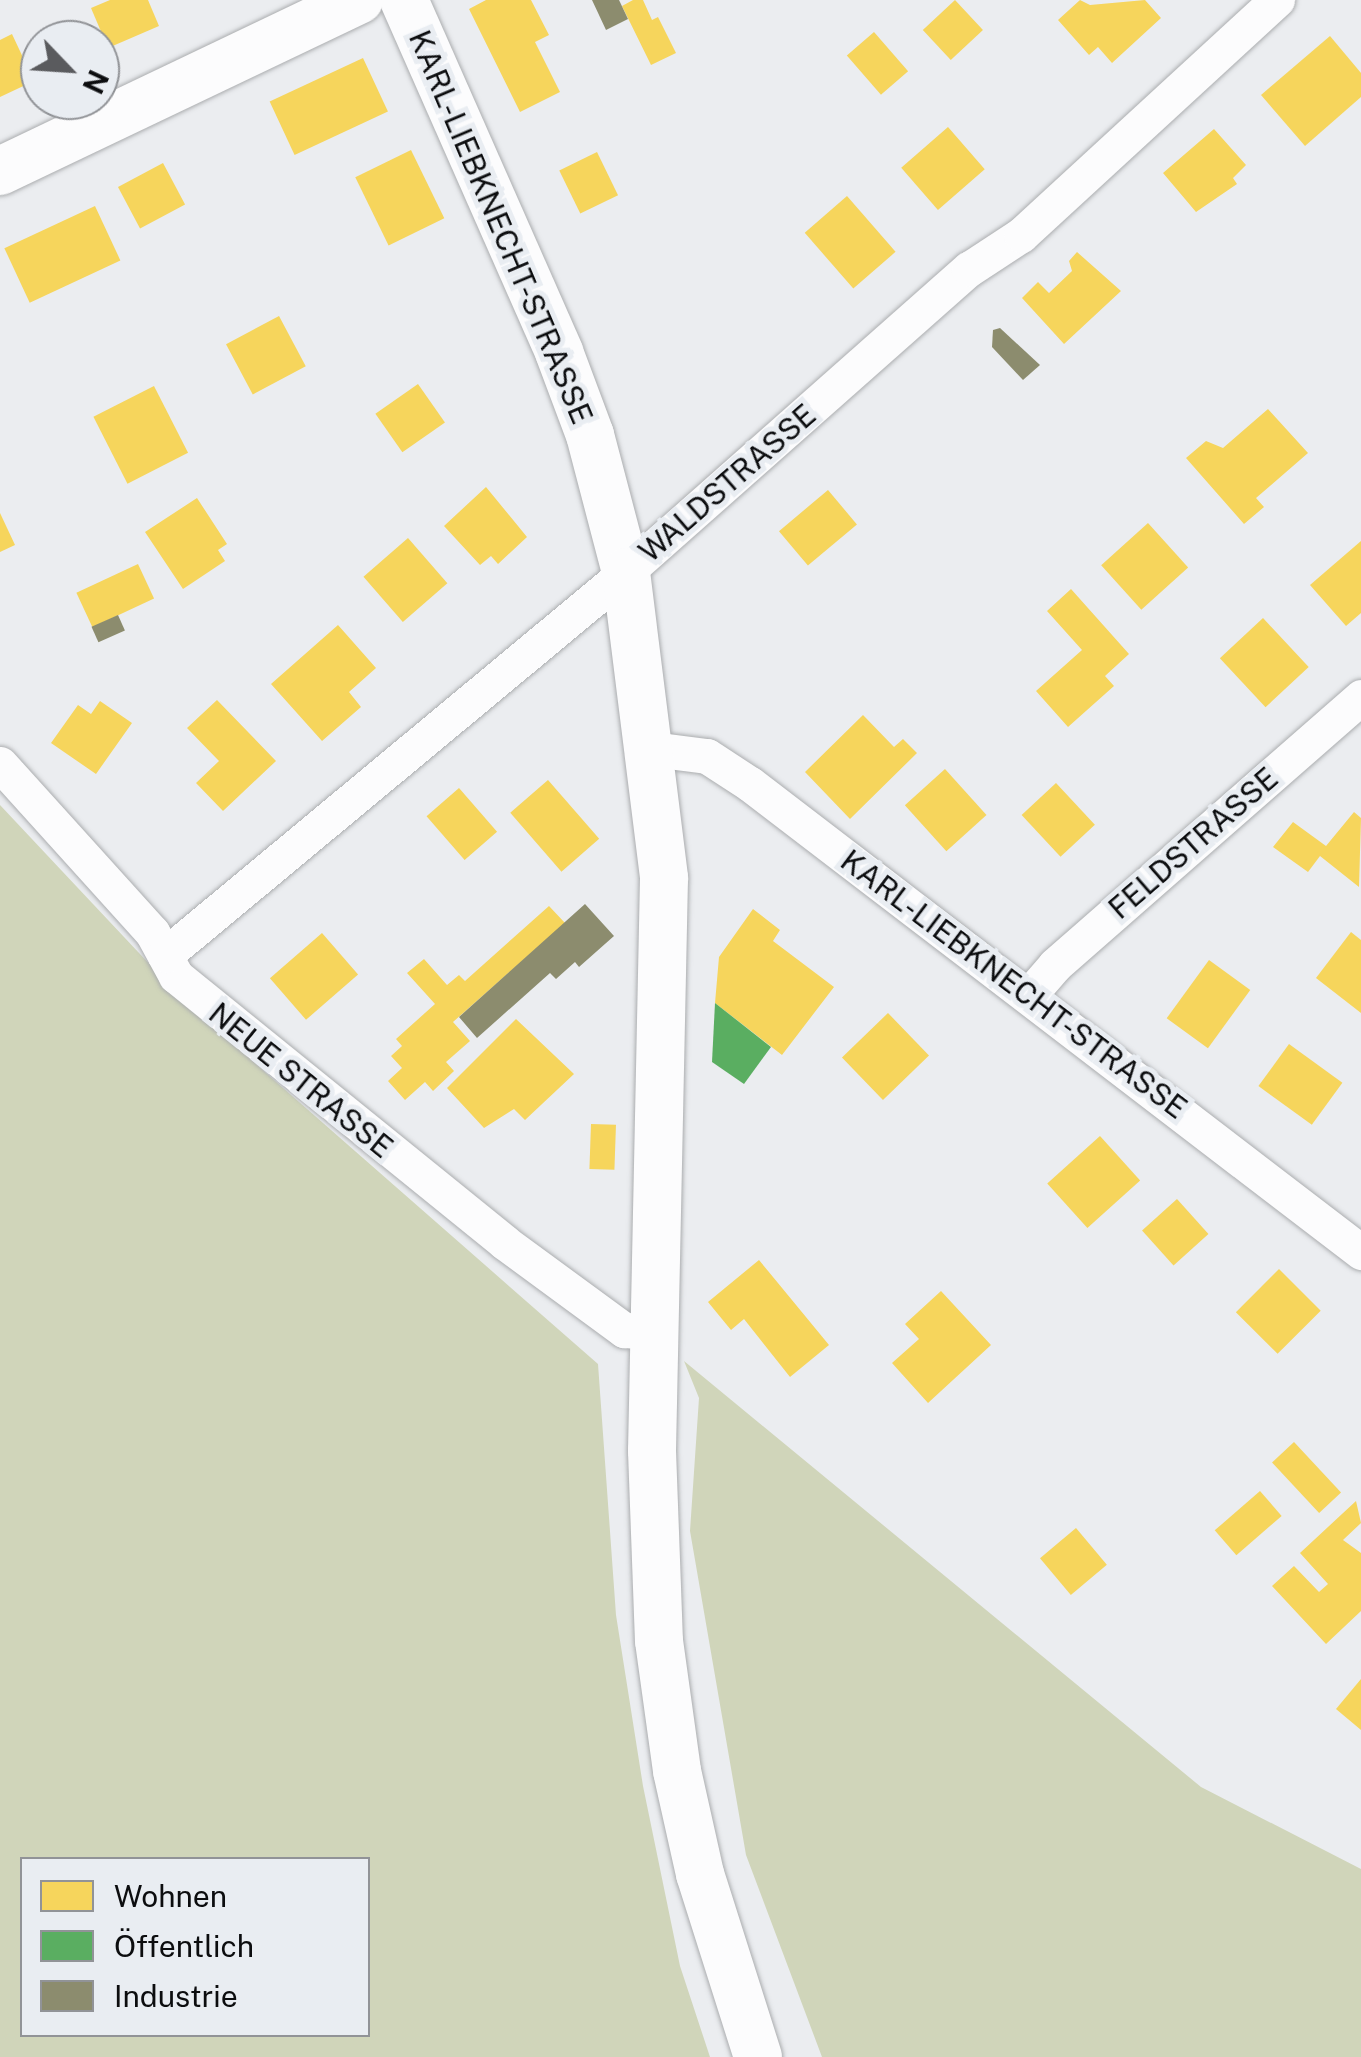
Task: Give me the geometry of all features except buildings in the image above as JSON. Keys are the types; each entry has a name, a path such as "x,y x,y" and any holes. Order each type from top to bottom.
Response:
{"main road":[{"path":"0,171 359,0"},
{"name":"KARL-LIEBKNECHT-STRASSE","path":"404,0 559,352 590,435 626,572 652,749 664,916 652,1542 677,1771 710,1908 758,2057"}],"street":[{"name":"WALDSTRASSE","path":"165,955 626,572 969,269 1062,199 1087,168 1277,0"},
{"name":"FELDSTRASSE","path":"1030,994 1055,965 1361,696"},
{"name":"KARL-LIEBKNECHT-STRASSE","path":"652,749 707,756 1030,994 1361,1252"},
{"name":"NEUE STRASSE","path":"0,764 165,955 176,976 489,1230 624,1330 655,1332"}],"green space":[{"path":"0,805 186,1003 598,1364 616,1615 643,1786 680,1966 710,2057 0,2057"},
{"path":"684,1361 1201,1787 1361,1869 1361,2057 822,2057 746,1855 690,1531 699,1398"}]}
